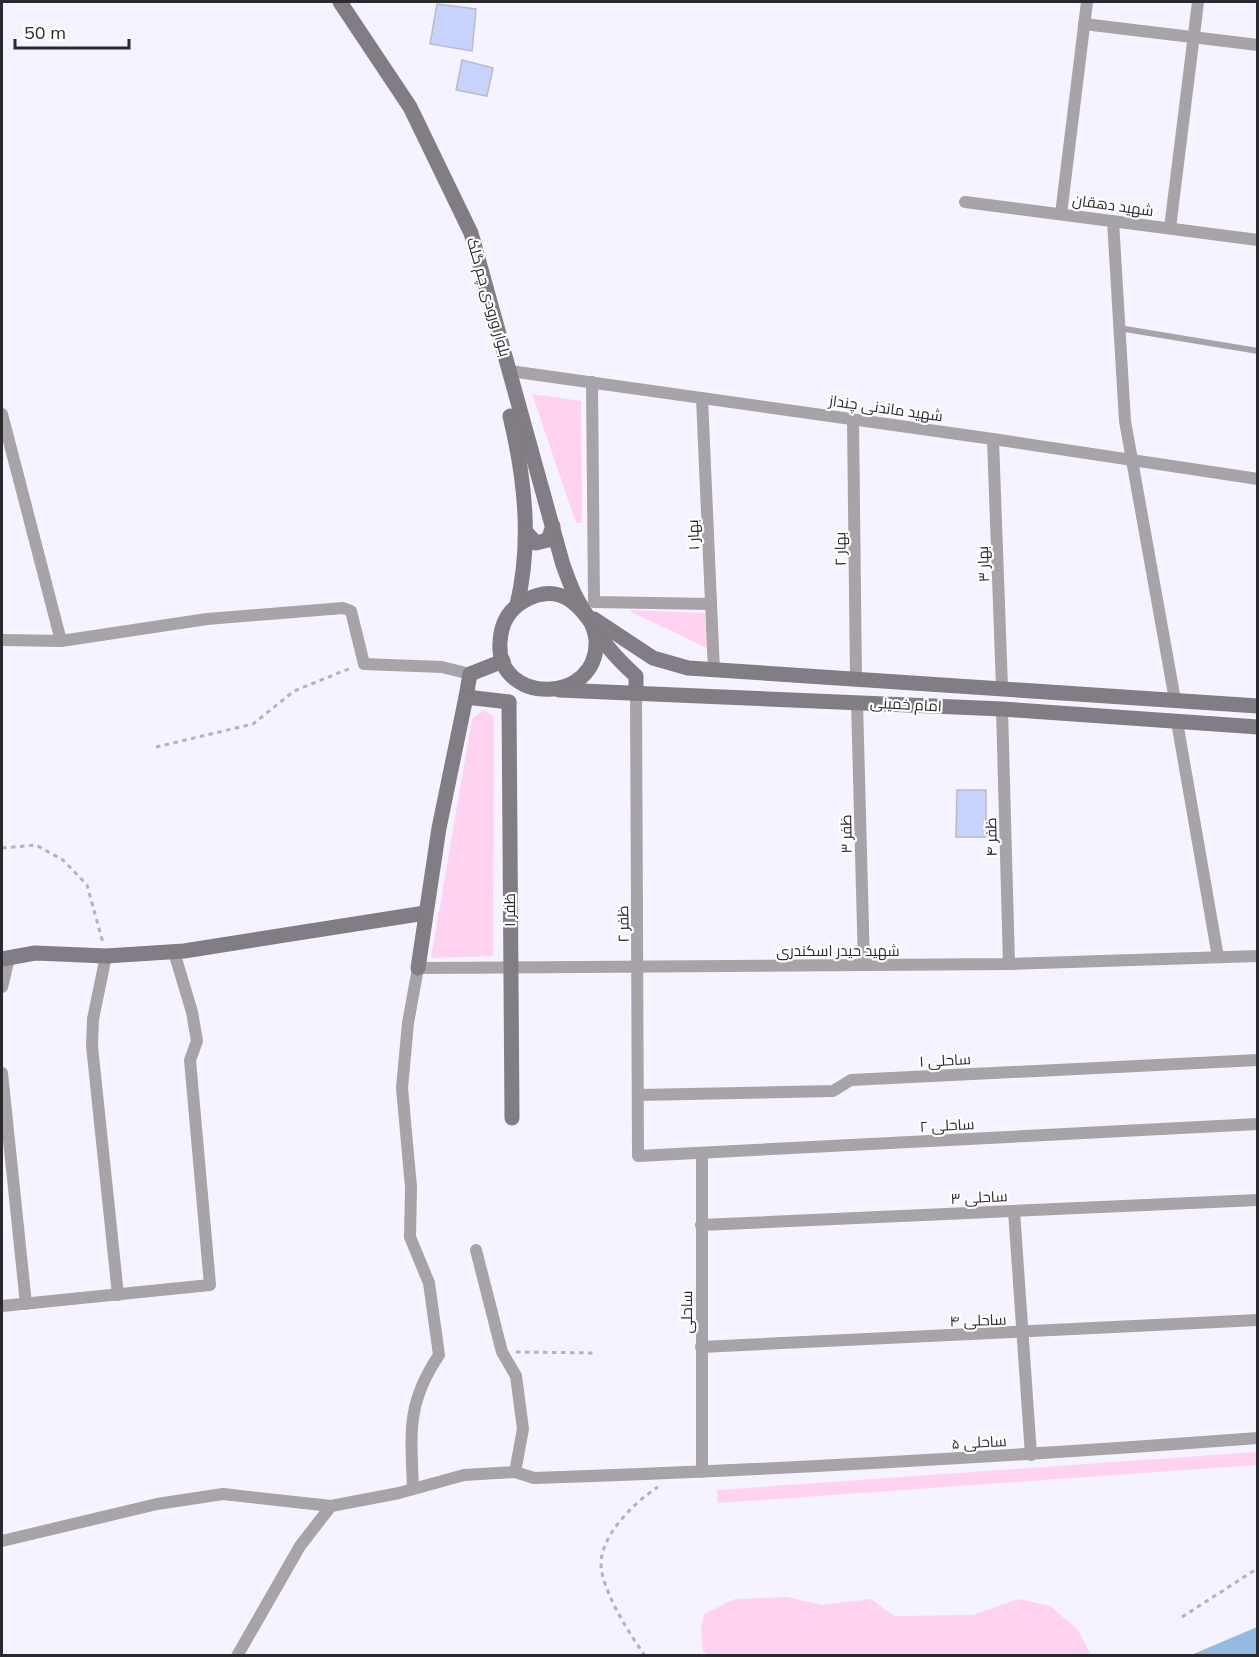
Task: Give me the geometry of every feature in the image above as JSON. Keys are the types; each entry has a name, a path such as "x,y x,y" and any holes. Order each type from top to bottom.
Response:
{"street":[{"name":"بلوار ورودی چم گلک","path":"330,2 401,110 463,235 512,424 521,469 526,562 517,605"},
{"name":"بلوار ورودی چم گلک","path":"340,2 410,107 471,233 562,565 575,596 586,613"},
{"path":"1061,214 1087,2"},
{"path":"1170,228 1198,2"},
{"path":"1084,24 1257,45"},
{"name":"شهید دهقان","path":"965,202 1257,240"},
{"path":"1113,221 1125,421 1175,700"},
{"name":"شهید ماندنی چنداز","path":"510,371 993,439 1257,479"},
{"path":"592,382 594,602 711,603"},
{"name":"بهار ۱","path":"702,398 714,671"},
{"path":"2,414 61,641"},
{"name":"بهار ۲","path":"853,419 856,680"},
{"name":"بهار ۳","path":"993,439 1002,688"},
{"path":"526,532 536,543 544,543 548,540 553,526"},
{"path":"586,613 596,640 592,661 580,679 567,687 538,690 523,684 503,661 500,646 501,631 507,616 517,605 530,597 545,594 561,596 575,603 586,613 608,646 636,676 636,692"},
{"path":"2,640 61,641 207,619 343,608 351,611 364,664 442,667 470,674 503,661"},
{"name":"امام خمینی","path":"586,613 653,658 670,664 714,671 1257,706"},
{"path":"413,1489 411,1428 415,1400 424,1378 439,1355 429,1282 410,1237 411,1187 402,1088 408,1023 425,913 439,828 470,674"},
{"path":"466,697 509,702 523,684"},
{"path":"1002,688 1002,709"},
{"name":"امام خمینی","path":"553,690 1002,709 1257,727"},
{"name":"ظفر ۲","path":"636,692 639,967 638,1156"},
{"name":"ظفر ۱","path":"509,702 509,967 512,1118"},
{"name":"ظفر ۳","path":"857,702 864,965"},
{"name":"ظفر ۴","path":"1002,709 1009,964"},
{"path":"1177,722 1218,957"},
{"path":"2,987 5,959 35,953 106,956 174,952 361,926 425,913"},
{"path":"2,1306 210,1285 190,1060 197,1041 192,1012 174,952"},
{"path":"106,956 93,1019 92,1046 118,1294"},
{"name":"شهید حیدر اسکندری","path":"418,968 1009,964 1257,956"},
{"name":"ساحلی ۱","path":"638,1095 833,1091 851,1080 1257,1060"},
{"path":"2,1073 26,1304"},
{"name":"ساحلی ۲","path":"638,1156 1257,1124"},
{"name":"ساحلی","path":"702,1153 700,1347 702,1472"},
{"name":"ساحلی ۳","path":"701,1225 1257,1200"},
{"path":"1014,1211 1031,1455"},
{"path":"476,1250 502,1352 516,1376 523,1429 515,1472"},
{"name":"ساحلی ۴","path":"700,1347 1022,1334 1257,1320"},
{"name":"ساحلی ۵","path":"2,1541 157,1504 223,1494 331,1506 413,1489 464,1475 515,1472 534,1478 702,1472 1031,1455 1257,1438"},
{"path":"237,1656 300,1546 331,1506"}],"lane":[{"path":"1119,328 1257,351"}],"path":[{"path":"156,747 253,724 294,691 364,664"},
{"path":"2,848 36,845 63,860 79,876 87,885 106,956"},
{"path":"502,1352 597,1353"},
{"path":"645,1656 614,1603 601,1571 607,1540 626,1513 663,1484"},
{"path":"1182,1617 1257,1568"}],"shaded area":[{"path":"532,394 581,401 582,523 576,523"},
{"path":"631,610 705,614 707,648 631,612"},
{"path":"483,710 494,716 493,956 431,958 472,719"},
{"path":"1257,1452 1257,1465 718,1503 717,1490"},
{"path":"787,1597 822,1605 871,1599 894,1616 973,1615 1019,1599 1050,1606 1078,1630 1091,1655 709,1656 703,1651 701,1630 704,1614 735,1599"}],"water":[{"path":"1257,1627 1257,1655 1191,1655 1250,1630"}],"building":[{"path":"437,4 476,9 472,51 430,44"},
{"path":"462,60 493,68 487,96 456,90"},
{"path":"957,790 986,790 986,837 956,837"}]}
